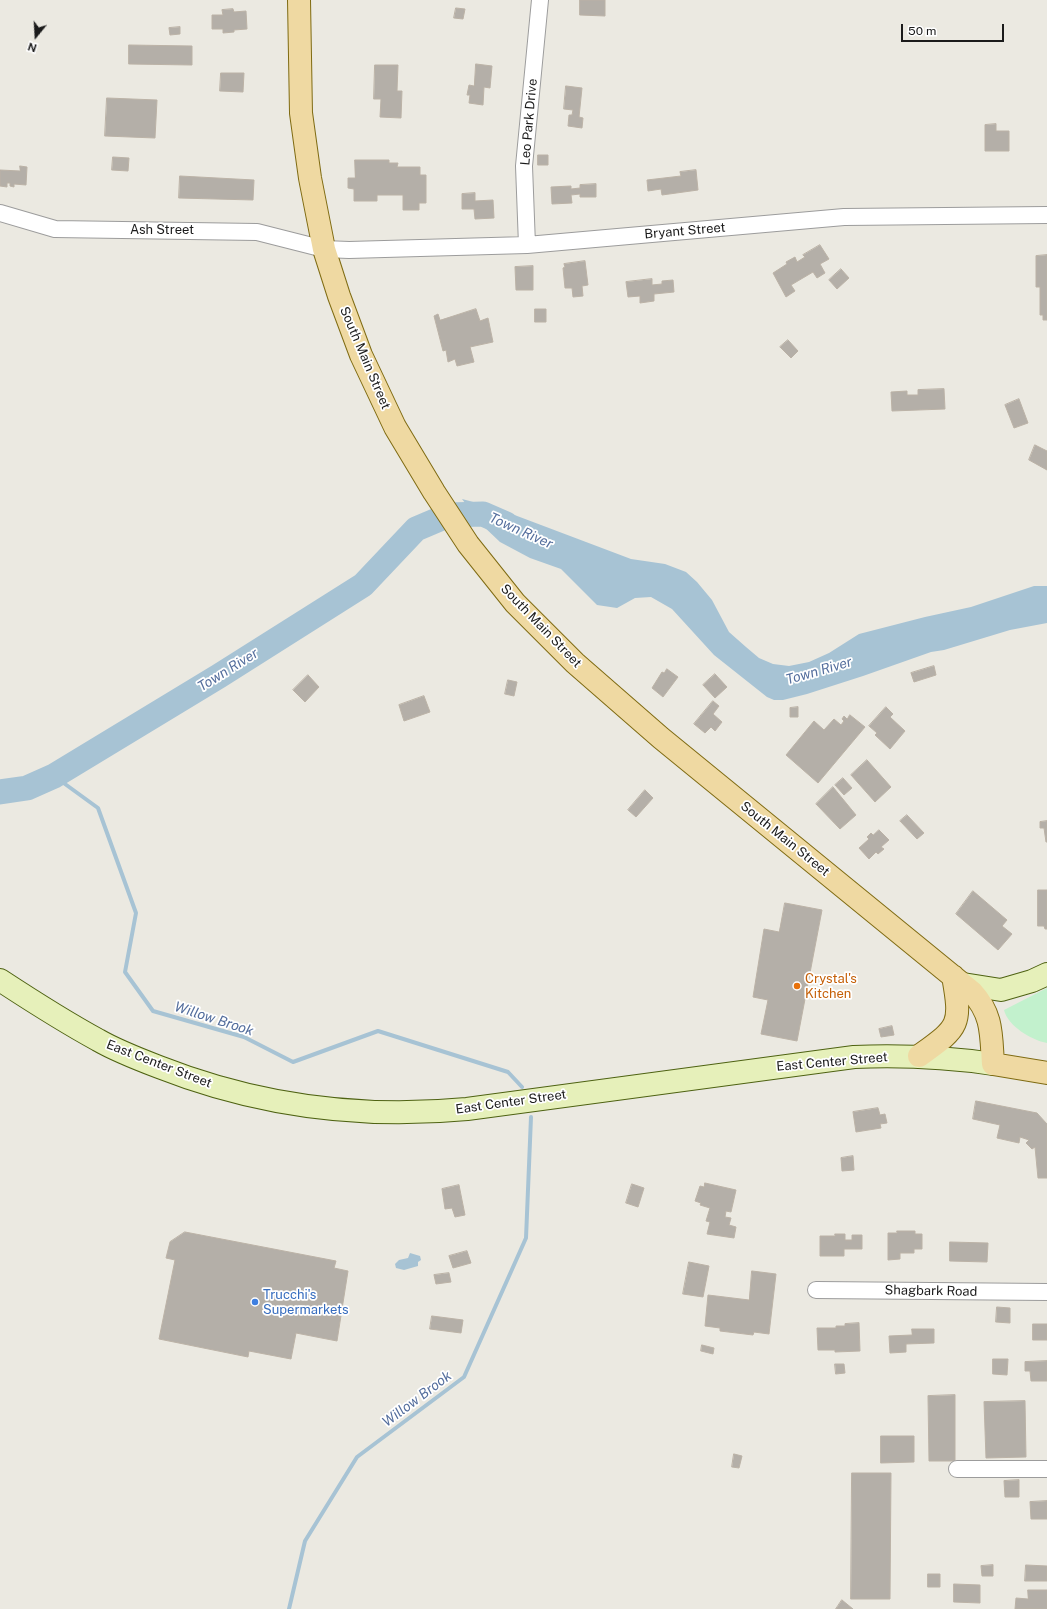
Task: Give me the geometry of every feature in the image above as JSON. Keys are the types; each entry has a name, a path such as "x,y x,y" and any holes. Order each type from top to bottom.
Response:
{"main road":[{"name":"South Main Street","path":"299,0 301,112 310,178 324,249 339,296 361,355 395,427 434,492 468,544 514,603 575,663 661,738 958,980 979,1000 988,1016 991,1030 993,1064"},
{"path":"919,1056 943,1038 955,1024 958,1003 958,980 997,990 1007,989 1047,974"},
{"name":"East Center Street","path":"0,980 99,1040 130,1055 182,1076 236,1093 263,1099 332,1110 372,1112 438,1112 687,1080 835,1059 877,1056 919,1056 958,1059 1047,1073"}],"street":[{"name":"Leo Park Drive","path":"527,245 524,166 540,0"},
{"name":"Ash Street","path":"0,213 55,230 257,232 324,249"},
{"name":"Bryant Street","path":"324,249 349,250 527,245 844,217 1047,215"},
{"name":"Shagbark Road","path":"816,1290 1047,1292"},
{"path":"958,1469 1047,1469"}],"green space":[{"path":"1047,988 1047,1043 1034,1039 1015,1027 1006,1016 1004,1010"}],"water":[{"path":"462,499 496,508 631,559 665,564 686,572 697,582 712,600 729,632 759,658 773,664 789,666 809,662 829,653 859,634 971,607 1034,586 1047,586 1047,623 1010,630 944,650 931,652 807,694 783,700 774,700 767,697 714,655 672,609 651,597 635,598 617,608 597,605 561,569 530,558 500,542 481,524"},
{"path":"410,1253 420,1256 421,1260 418,1262 418,1266 404,1270 396,1268 395,1264 399,1260 408,1258"}],"building":[{"path":"580,0 605,0 605,16 580,15"},
{"path":"456,8 465,9 463,19 454,18"},
{"path":"233,9 234,12 246,11 247,29 223,33 223,29 212,29 212,15 223,15 222,10"},
{"path":"180,27 180,34 170,35 169,28"},
{"path":"129,45 192,46 192,65 129,64"},
{"path":"476,64 492,66 490,88 484,87 483,105 469,103 470,95 467,95 469,85 474,86"},
{"path":"375,65 398,65 397,91 402,91 401,118 380,117 381,99 374,99"},
{"path":"221,73 244,73 243,92 220,91"},
{"path":"566,86 582,88 579,117 583,118 582,128 568,126 569,115 572,115 573,110 564,109"},
{"path":"107,98 157,100 155,138 105,136"},
{"path":"996,124 996,131 1009,131 1009,151 985,151 985,125"},
{"path":"538,155 548,155 548,165 538,165"},
{"path":"113,157 129,158 128,171 112,170"},
{"path":"355,160 389,160 389,163 398,163 397,167 420,167 420,175 426,175 426,203 419,203 419,210 403,210 403,195 377,195 377,201 354,201 354,189 348,188 348,178 355,178"},
{"path":"20,166 27,167 26,185 14,184 14,187 10,186 10,183 7,183 7,187 0,186 0,170 20,171"},
{"path":"696,170 698,190 662,195 661,189 648,191 647,180 681,176 680,172"},
{"path":"180,176 254,180 253,200 179,198"},
{"path":"596,184 596,197 580,197 580,194 571,195 572,203 552,204 551,187 571,186 571,189 580,188 580,185"},
{"path":"475,193 475,201 493,200 494,218 475,219 474,209 462,209 462,194"},
{"path":"820,245 829,259 820,264 825,273 817,278 813,272 791,285 795,291 786,297 773,273 787,264 786,262 795,257 797,262 805,257 803,255"},
{"path":"1047,255 1047,320 1043,320 1043,315 1040,315 1040,287 1036,287 1036,256"},
{"path":"585,261 588,285 582,286 583,296 573,297 572,288 565,288 564,264"},
{"path":"533,266 533,290 516,290 515,267"},
{"path":"841,269 849,278 837,289 829,280"},
{"path":"652,279 652,285 662,284 662,281 673,280 674,292 654,294 654,301 640,303 640,296 628,297 626,282"},
{"path":"476,309 480,321 488,318 493,342 470,347 474,362 457,366 455,359 448,362 446,350 443,351 434,316 438,314 440,320"},
{"path":"535,309 546,309 546,322 535,322"},
{"path":"788,340 798,351 791,358 780,347"},
{"path":"944,389 945,409 892,411 891,392 907,391 907,395 918,395 918,390"},
{"path":"1019,399 1028,423 1014,428 1005,405"},
{"path":"1035,445 1047,451 1047,470 1029,460"},
{"path":"934,666 936,675 914,682 911,673"},
{"path":"667,669 678,677 663,697 652,688 662,672 664,673"},
{"path":"715,674 727,687 715,698 703,685"},
{"path":"308,675 319,687 305,702 293,690"},
{"path":"508,680 517,682 514,696 505,694"},
{"path":"424,696 430,712 404,721 399,705"},
{"path":"713,701 719,706 713,714 722,722 715,731 711,727 705,733 694,724"},
{"path":"798,707 798,717 790,717 790,708"},
{"path":"886,707 893,714 890,717 905,731 890,749 875,735 877,733 869,726"},
{"path":"850,715 865,727 818,783 786,755 814,721 824,730 834,719 841,725 844,721 842,719 844,716 847,719"},
{"path":"867,760 891,787 875,802 851,775"},
{"path":"843,778 852,788 844,795 835,785"},
{"path":"833,787 856,815 840,829 816,804"},
{"path":"645,790 653,798 636,817 628,810"},
{"path":"907,815 924,833 917,839 900,821"},
{"path":"1047,821 1046,842 1044,828 1040,828 1040,822"},
{"path":"879,830 889,840 881,847 884,849 878,854 876,852 869,859 859,848 869,839 867,837 871,833 873,835"},
{"path":"1038,890 1047,890 1047,929 1045,929 1044,926 1038,926"},
{"path":"973,891 1007,920 1002,926 1012,934 998,950 956,914"},
{"path":"785,903 822,910 797,1041 761,1034 768,1000 753,997 764,929 779,932"},
{"path":"892,1026 894,1035 881,1037 879,1029"},
{"path":"976,1101 1037,1113 1047,1124 1047,1178 1038,1178 1035,1147 1032,1149 1026,1143 1029,1140 1020,1137 1019,1143 997,1138 1000,1125 973,1119"},
{"path":"878,1108 880,1115 885,1114 887,1123 880,1124 881,1128 856,1132 853,1112"},
{"path":"853,1156 854,1170 842,1171 841,1158"},
{"path":"705,1183 736,1190 731,1212 726,1211 725,1217 731,1218 729,1225 736,1227 734,1238 707,1234 710,1222 706,1221 710,1208 700,1205 701,1203 695,1201 700,1186 704,1187"},
{"path":"632,1184 644,1188 638,1207 626,1203"},
{"path":"459,1185 465,1215 455,1217 452,1208 445,1209 442,1189"},
{"path":"897,1231 915,1231 915,1234 922,1234 922,1249 914,1249 914,1253 900,1253 900,1259 888,1260 888,1233 897,1233"},
{"name":"Trucchi's Supermarkets","path":"185,1232 336,1261 334,1268 348,1271 337,1341 296,1333 291,1359 249,1351 248,1357 159,1339 175,1260 166,1258 170,1242"},
{"path":"835,1234 845,1234 845,1240 852,1240 852,1235 862,1235 862,1249 844,1249 844,1256 820,1256 820,1236 835,1236"},
{"path":"950,1242 988,1243 987,1262 950,1261"},
{"path":"467,1251 471,1263 453,1268 449,1256"},
{"path":"689,1262 709,1266 703,1297 683,1294"},
{"path":"752,1271 776,1274 769,1334 754,1332 753,1335 720,1331 720,1328 705,1326 708,1295 749,1300"},
{"path":"449,1273 451,1282 436,1284 434,1275"},
{"path":"997,1307 1010,1308 1010,1323 996,1322"},
{"path":"432,1316 463,1320 461,1333 430,1329"},
{"path":"859,1323 860,1351 835,1352 835,1350 818,1350 817,1328 836,1328 836,1326 845,1326 845,1324"},
{"path":"1033,1324 1047,1324 1047,1340 1033,1340"},
{"path":"912,1329 934,1329 934,1343 906,1344 906,1352 890,1353 889,1336 912,1335"},
{"path":"702,1345 714,1348 713,1354 701,1351"},
{"path":"993,1359 1008,1359 1007,1375 993,1374"},
{"path":"1047,1361 1047,1381 1031,1381 1030,1371 1025,1371 1025,1362"},
{"path":"835,1364 844,1364 845,1373 836,1374"},
{"path":"955,1395 955,1461 929,1461 928,1396"},
{"path":"1025,1401 1026,1457 986,1458 984,1402"},
{"path":"881,1436 914,1436 914,1462 881,1463"},
{"path":"734,1454 742,1456 739,1468 732,1467"},
{"path":"852,1473 891,1473 890,1599 851,1599"},
{"path":"1019,1480 1019,1497 1005,1497 1004,1481"},
{"path":"1047,1501 1047,1519 1031,1519 1030,1502"},
{"path":"993,1565 993,1576 982,1576 981,1566"},
{"path":"1026,1565 1047,1566 1047,1581 1025,1581"},
{"path":"928,1574 940,1574 940,1587 928,1587"},
{"path":"954,1584 980,1585 980,1603 954,1602"},
{"path":"1028,1590 1047,1590 1047,1609 1015,1609 1016,1598 1028,1599"},
{"path":"842,1600 853,1609 836,1609"}],"waterway":[{"name":"Town River","path":"0,792 27,788 54,776 219,676 363,585 416,529 449,515 483,514 506,524"},
{"name":"Willow Brook","path":"54,776 98,808 136,913 125,972 153,1011 244,1037 293,1062 378,1031 508,1072 522,1087"},
{"name":"Willow Brook","path":"289,1609 305,1541 357,1457 464,1377 526,1238 531,1117"}],"place":[{"name":"Crystal's Kitchen","path":"797,986"},
{"name":"Trucchi's Supermarkets","path":"255,1302"}]}
